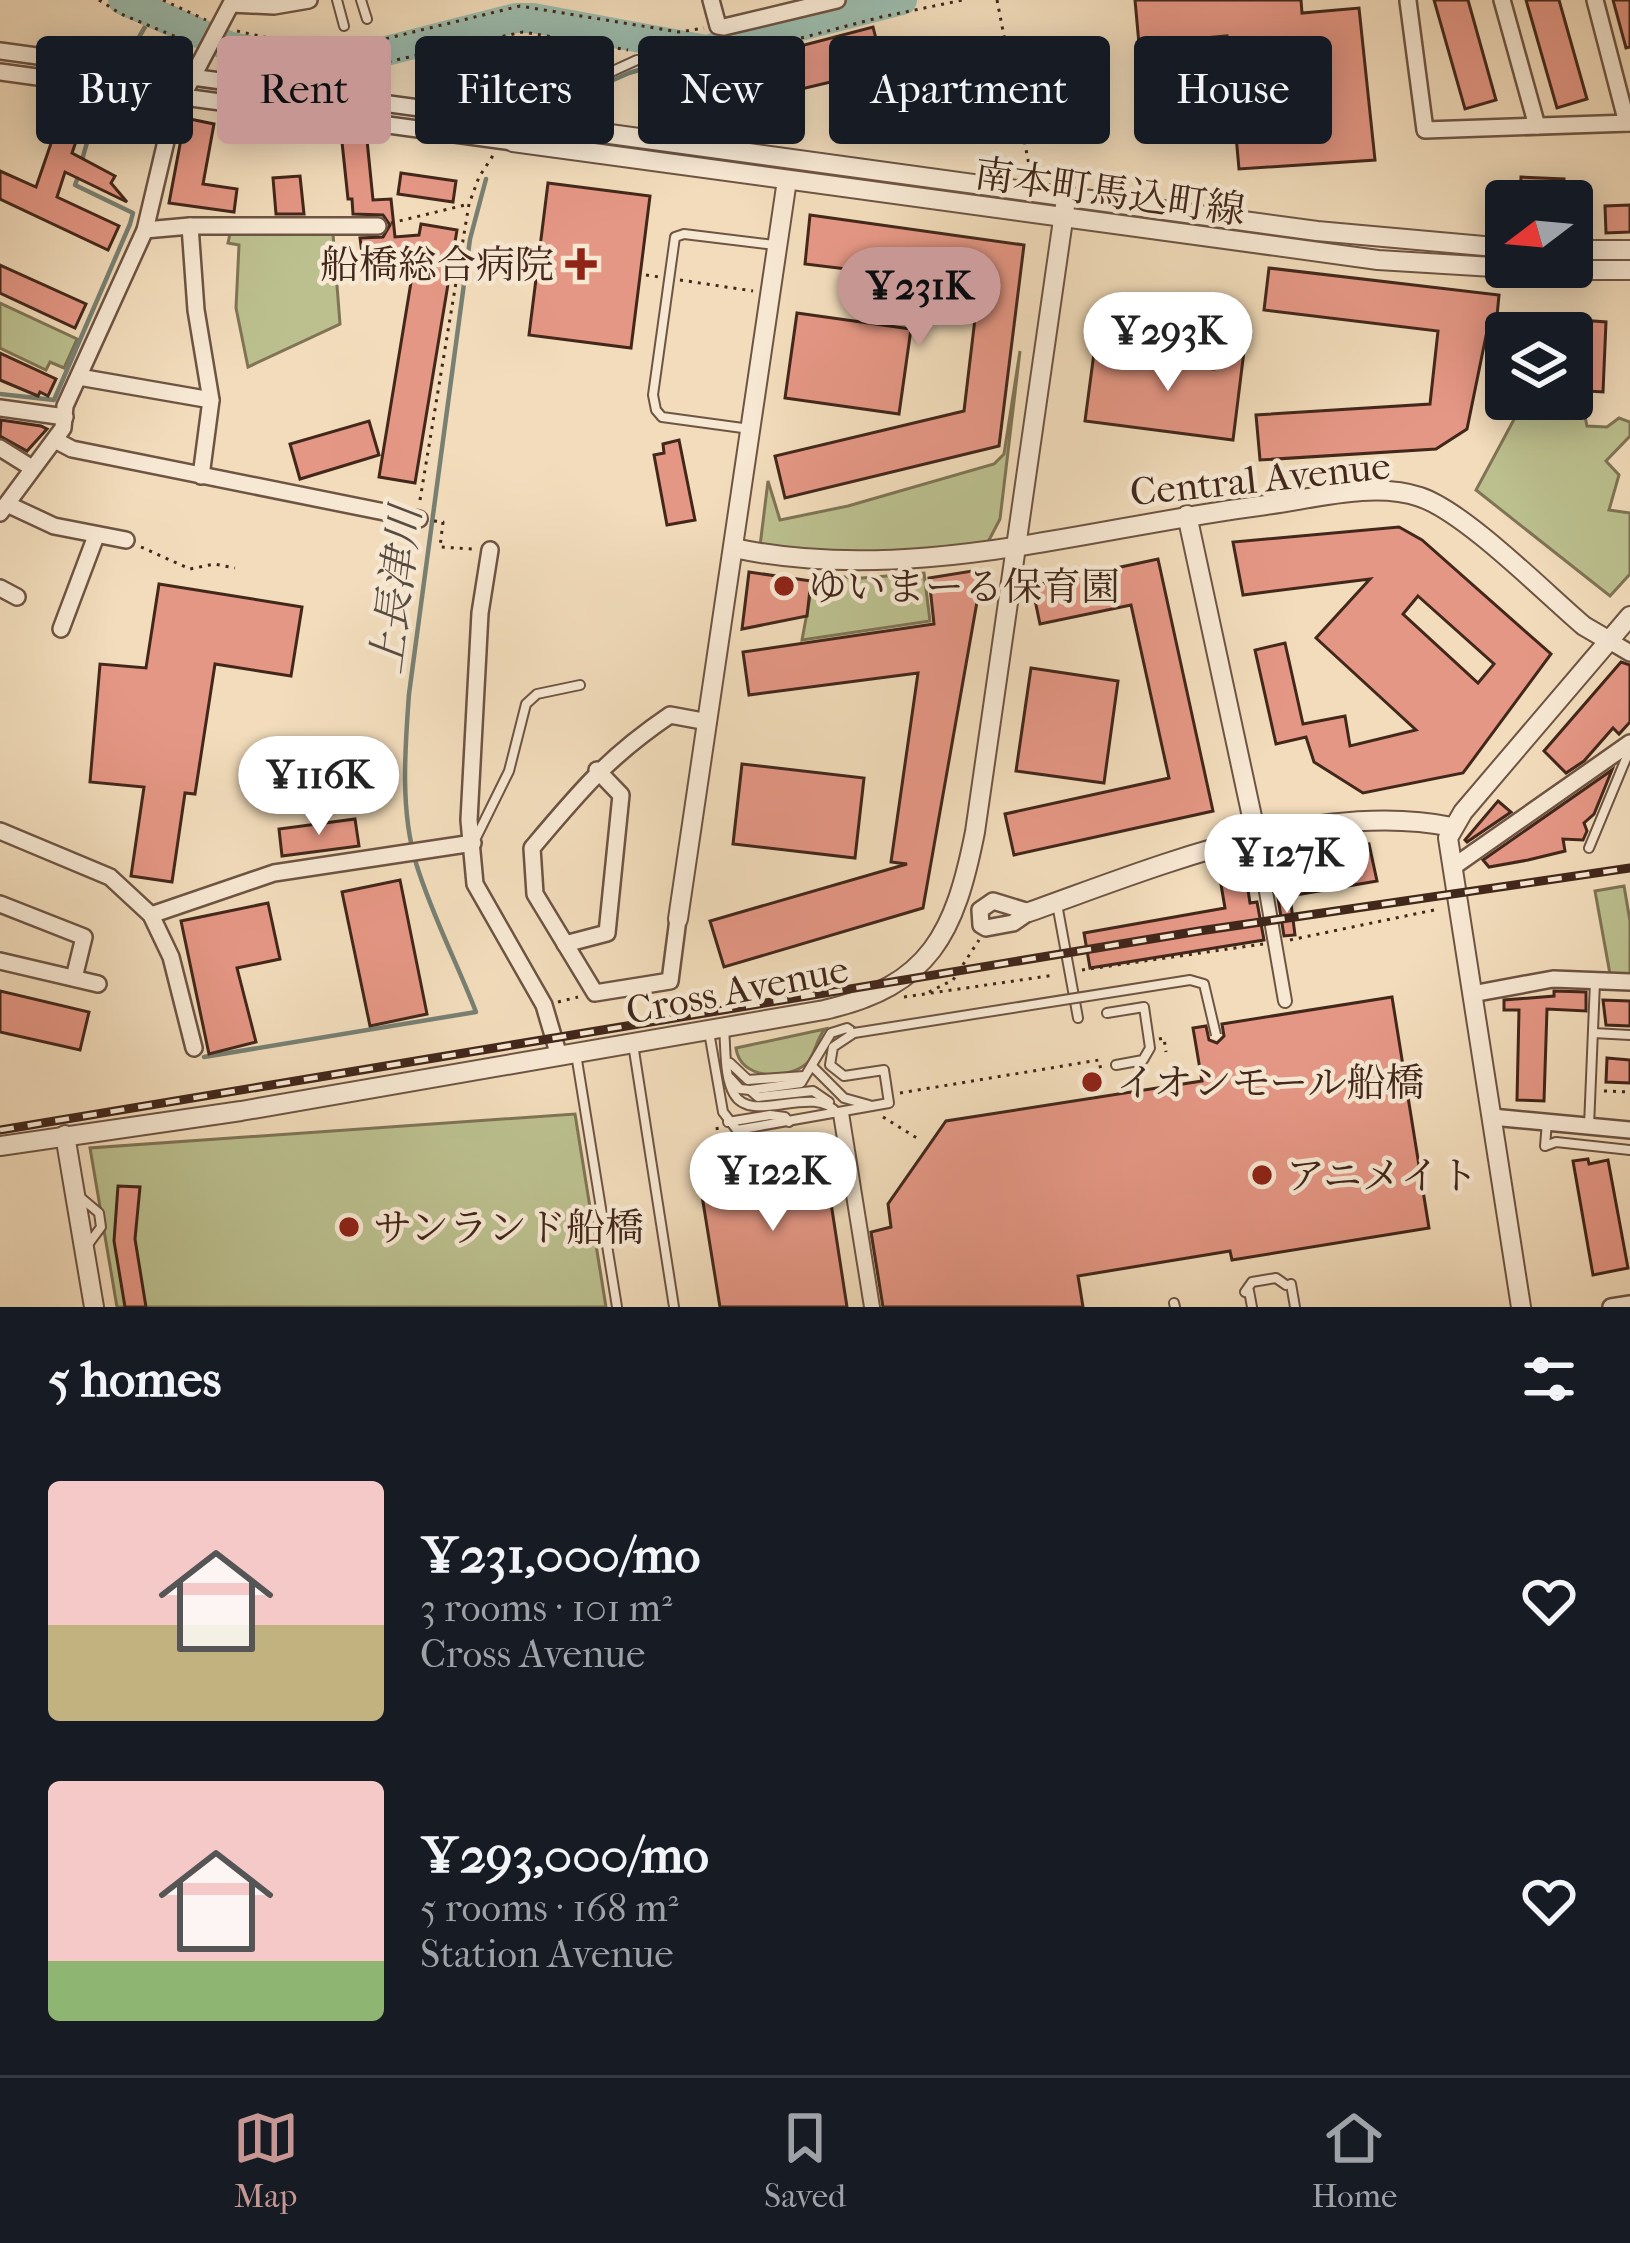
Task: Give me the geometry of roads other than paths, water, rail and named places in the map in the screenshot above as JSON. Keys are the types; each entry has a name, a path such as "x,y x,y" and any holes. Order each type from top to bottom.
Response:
{"street":[{"path":"193,75 218,27 225,2 309,0"},
{"path":"711,0 718,26 837,0"},
{"path":"1502,0 1537,126"},
{"path":"1408,1 1426,130 1629,123 1595,0"},
{"path":"0,51 36,56"},
{"path":"0,72 36,77"},
{"path":"193,77 415,120"},
{"path":"193,98 415,126"},
{"path":"126,540 55,526 5,509 55,440 65,406 145,230 165,144"},
{"name":"南本町馬込町線","path":"589,144 787,180 1485,246"},
{"name":"南本町馬込町線","path":"604,144 1064,208 1378,260 1485,266"},
{"path":"708,722 670,715 597,770 532,848 535,894 595,993 670,981 752,429 787,180"},
{"name":"Cross Avenue","path":"0,1146 241,1111 716,1029 869,998 888,990 922,961 945,932 962,893 975,832 1064,208"},
{"path":"190,226 196,310 211,400 201,476"},
{"path":"145,230 378,226"},
{"path":"1378,260 1381,239"},
{"path":"1593,250 1630,250"},
{"name":"南本町馬込町線","path":"1593,270 1630,270"},
{"path":"79,377 211,400"},
{"path":"0,408 65,417"},
{"path":"55,440 72,448 201,476 419,519"},
{"path":"0,448 32,468"},
{"name":"Central Avenue","path":"734,548 859,563 935,558 1186,515 1378,491 1419,496 1453,514 1584,626 1608,640"},
{"path":"1186,515 1257,840 1285,1000"},
{"path":"61,629 96,536"},
{"path":"490,550 480,613 469,820 478,894 544,1005 567,1054"},
{"path":"0,588 17,597"},
{"path":"1521,1307 1448,838 1452,827 1630,616"},
{"path":"1608,640 1630,653"},
{"path":"1453,867 1630,746"},
{"path":"565,944 608,933 621,795 597,770"},
{"path":"1029,912 993,901 978,917 986,928 1013,923 1029,912 1212,848 1388,818 1452,827"},
{"path":"0,831 110,877 151,915 171,957 194,1048"},
{"path":"151,915 274,873 473,844"},
{"path":"0,904 84,937 74,978"},
{"path":"0,962 98,983"},
{"path":"1472,994 1553,979 1630,982"},
{"path":"1492,1118 1629,1130"},
{"path":"64,1135 94,1307"},
{"path":"1611,1307 1630,1304"}],"lane":[{"path":"338,0 344,26"},
{"path":"361,0 367,19"},
{"path":"752,429 662,417 656,410 653,395 669,278 675,237 684,233 778,246"},
{"path":"473,844 508,771 526,704 537,694 580,685"},
{"path":"1589,848 1630,746"},
{"path":"1057,902 1078,1018"},
{"path":"716,1029 728,1122 737,1130 889,1103 884,1070 844,1076 830,1065 833,1046 854,1033 1190,980 1204,984 1216,1035"},
{"path":"1588,1126 1595,981"},
{"path":"1107,1013 1144,1007 1150,1048 1143,1060 1116,1064"},
{"path":"729,1077 740,1089 750,1090 801,1083 831,1033 847,1028 854,1033"},
{"path":"716,1029 734,1070 748,1080 804,1076"},
{"path":"1593,1033 1630,1035"},
{"path":"632,1042 674,1307"},
{"path":"567,1054 616,1307"},
{"path":"727,1057 737,1100 747,1105 819,1100 838,1110"},
{"path":"814,1067 844,1098 877,1106"},
{"path":"750,1090 758,1097 813,1091 838,1110 872,1307"},
{"path":"1547,1122 1545,1146 1556,1142 1628,1149 1629,1130"},
{"path":"1252,1307 1247,1292 1252,1282 1276,1278 1289,1284 1295,1307"}],"waterway":[{"path":"123,0 231,47 339,63 516,18 706,50 902,0"},
{"path":"140,36 152,15"},
{"name":"上長津川","path":"614,80 638,70"},
{"path":"82,160 87,144"},
{"path":"0,394 54,400 130,224 133,213 75,185 78,177"},
{"name":"上長津川","path":"204,1057 476,1012 416,863 408,822 405,757 409,694 470,239 486,179"}],"railway":[{"path":"0,1130 1199,931 1630,868"}],"place":[{"name":"船橋総合病院","path":"581,264"},
{"name":"ゆいまーる保育園","path":"784,586"},
{"name":"イオンモール船橋","path":"1092,1082"},
{"name":"アニメイト","path":"1262,1175"},
{"name":"サンランド船橋","path":"349,1227"}]}
